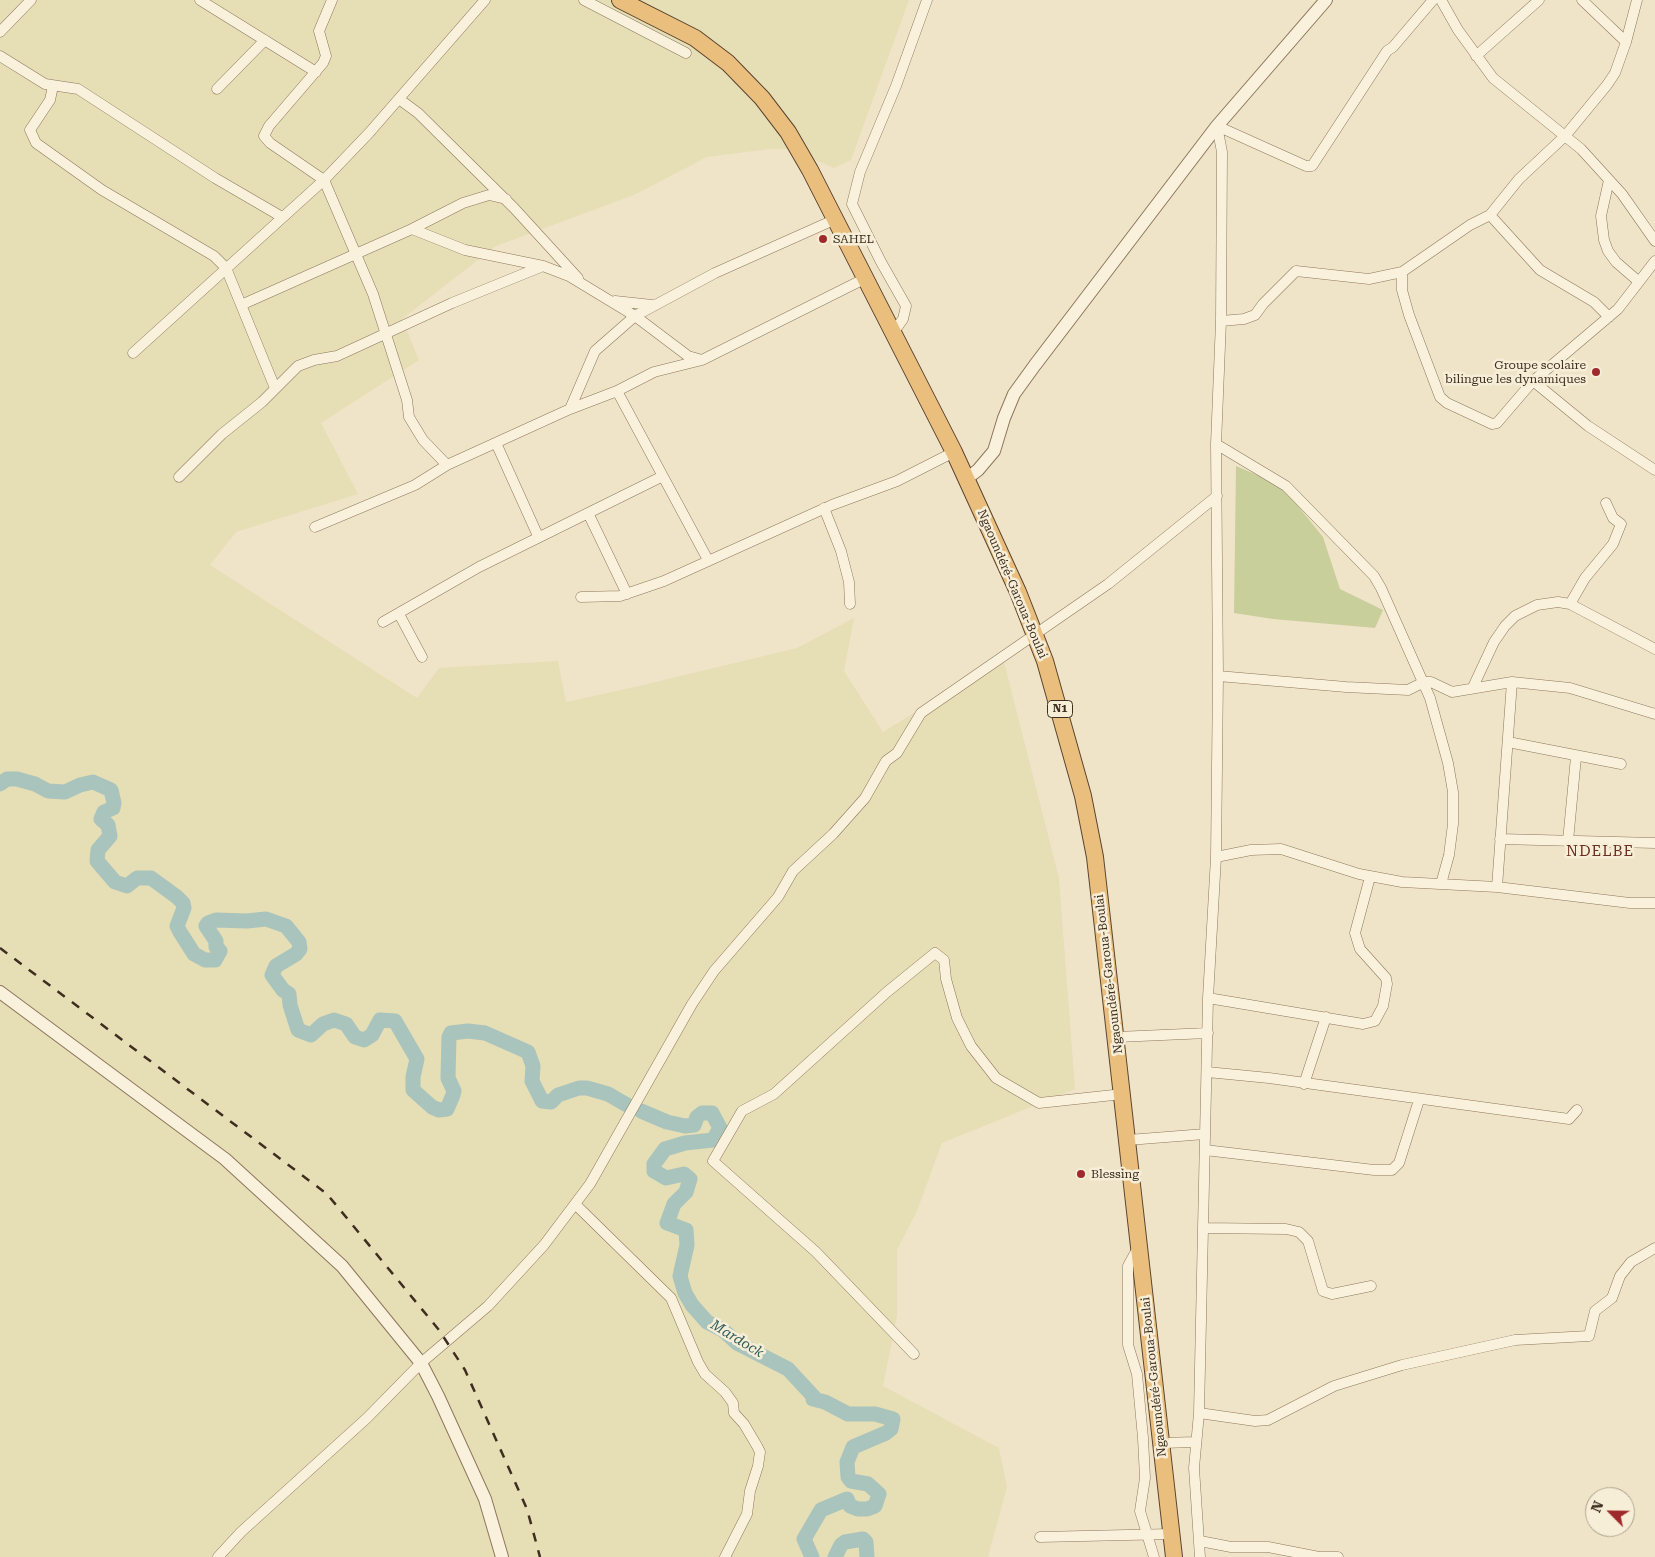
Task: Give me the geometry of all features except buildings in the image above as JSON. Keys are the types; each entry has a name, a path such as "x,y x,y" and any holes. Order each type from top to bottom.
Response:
{"highway":[{"name":"Ngaoundéré-Garoua-Boulai","path":"620,0 695,38 728,63 762,98 788,132 836,219 954,452 1018,592 1051,678 1083,796 1102,910 1174,1557"}],"street":[{"path":"0,32 31,0"},
{"path":"200,0 316,72"},
{"path":"332,0 319,31 326,56 316,72 269,126 264,136 270,143 324,180 386,334 407,400 409,417 423,440 447,465"},
{"path":"133,353 324,180 399,99 485,0"},
{"path":"584,0 686,53"},
{"path":"893,333 903,319 906,306 880,262 852,204 860,172 899,77 927,0"},
{"path":"966,480 978,470 994,451 1014,394 1217,126 1326,0"},
{"path":"1217,126 1306,166 1312,166 1386,51 1393,48 1433,0"},
{"path":"1441,0 1458,30 1492,78 1565,136 1622,194 1655,240"},
{"path":"1476,56 1539,0"},
{"path":"1582,0 1626,42"},
{"path":"1221,321 1244,319 1255,315 1263,304 1296,271 1363,279 1384,277 1402,272 1470,225 1490,215 1519,179 1565,136 1607,86 1615,73 1626,42 1637,0"},
{"path":"217,89 265,40"},
{"path":"0,56 45,84 78,89 215,178 282,217"},
{"path":"53,86 50,100 30,130 36,143 102,190 214,256 226,268 275,388"},
{"path":"399,99 418,113 506,199 587,287"},
{"path":"1200,1557 1195,1503 1195,1442 1199,1413 1208,998 1216,857 1218,676 1216,444 1221,321 1222,152 1217,126"},
{"path":"1605,176 1601,216 1604,240 1608,251 1616,262 1638,281"},
{"path":"241,305 412,229 463,202 489,195 506,199"},
{"path":"1490,215 1540,270 1594,302 1609,317"},
{"path":"570,410 595,351 635,316 715,273 836,219"},
{"path":"412,229 465,250 543,266 569,276 635,316 688,356 702,360"},
{"path":"1402,272 1402,290 1440,397 1447,403 1492,424 1497,422 1533,382 1609,317 1628,298 1638,281 1655,261"},
{"path":"179,477 222,434 262,402 298,366 314,360 337,356 452,303 543,266"},
{"path":"1384,277 1402,290"},
{"path":"315,527 415,486 447,465 617,391 654,372 702,360 866,278"},
{"path":"609,300 654,305"},
{"path":"1533,382 1588,426 1655,470"},
{"path":"617,391 661,477 708,560"},
{"path":"496,443 538,536"},
{"path":"1216,444 1286,486 1374,576 1398,623 1424,682 1439,727 1454,792 1452,832 1441,884"},
{"path":"582,597 626,594 664,581 824,508 898,481 954,452"},
{"path":"383,622 479,567 538,536 661,477"},
{"path":"218,1557 241,1532 367,1418 421,1363 488,1306 544,1245 595,1176 692,1004 719,966 778,897 793,871 833,834 865,798 886,761 897,753 921,713 1018,647 1034,633 1108,584 1217,496"},
{"path":"1570,604 1585,578 1613,544 1621,524 1613,518 1606,503"},
{"path":"824,508 850,582 850,604"},
{"path":"588,513 626,594"},
{"path":"1473,687 1494,642 1515,616 1537,605 1558,602 1570,604 1655,649"},
{"path":"399,614 422,657"},
{"path":"1218,676 1346,687 1408,690 1424,682 1431,682 1452,692 1512,682 1570,688 1655,714"},
{"path":"1496,887 1512,682"},
{"path":"1508,742 1576,757 1622,764"},
{"path":"1568,841 1576,757"},
{"path":"1500,839 1655,843"},
{"path":"1216,857 1251,850 1281,849 1370,877 1402,882 1496,887 1630,903 1655,903"},
{"path":"1208,998 1369,1023 1375,1021 1383,1006 1387,984 1386,978 1360,949 1355,933 1370,877"},
{"path":"914,1354 816,1252 713,1161 742,1111 774,1094 888,992 935,954 944,960 946,979 957,1018 971,1046 996,1078 1039,1103 1123,1094"},
{"path":"0,992 225,1159 342,1266 421,1363 485,1499 502,1557"},
{"path":"1304,1084 1326,1017"},
{"path":"1117,1037 1208,1033"},
{"path":"1207,1072 1569,1119 1577,1110"},
{"path":"1205,1150 1374,1170 1392,1170 1399,1164 1419,1100"},
{"path":"1128,1140 1205,1134"},
{"path":"575,1204 671,1298 698,1362 705,1374 725,1392 733,1403 734,1413 744,1424 760,1452 758,1466 750,1491 747,1514 725,1557"},
{"path":"1204,1228 1286,1229 1299,1232 1308,1241 1323,1291 1332,1294 1371,1286"},
{"path":"1140,1245 1128,1266 1128,1345 1137,1374 1143,1438 1145,1478 1140,1511 1154,1557"},
{"path":"1199,1413 1218,1414 1241,1420 1268,1420 1334,1386 1402,1365 1516,1340 1589,1336 1595,1311 1612,1298 1620,1276 1631,1262 1655,1248"},
{"path":"1162,1443 1195,1442"},
{"path":"1040,1537 1171,1534"},
{"path":"1200,1541 1231,1547 1256,1545 1319,1557 1338,1557"}],"shaded area":[{"path":"0,0 909,0 851,160 834,168 790,149 770,149 707,157 634,195 496,246 402,319 419,360 321,423 358,494 236,532 210,565 417,698 439,668 558,661 566,702 797,648 854,618 844,671 883,732 1003,658 1059,878 1075,1089 942,1143 917,1211 897,1250 897,1316 883,1386 999,1448 1007,1487 988,1557 0,1557"}],"green space":[{"path":"1236,466 1281,485 1323,537 1340,589 1383,610 1375,628 1273,619 1234,613"}],"waterway":[{"name":"Mardock","path":"0,784 7,779 17,779 35,784 48,791 65,792 80,785 93,782 111,790 114,803 113,808 104,812 101,819 108,825 110,836 98,850 97,861 115,882 127,886 137,878 151,878 177,897 183,903 184,908 177,926 194,954 205,960 215,960 220,951 216,947 216,941 206,926 208,923 216,920 247,921 266,919 286,926 299,942 300,949 296,954 276,966 272,975 283,990 289,994 290,1005 298,1030 311,1035 323,1024 334,1020 346,1024 355,1037 364,1040 372,1035 380,1020 395,1021 417,1059 413,1077 413,1090 432,1107 439,1110 447,1109 454,1091 448,1078 449,1037 451,1033 468,1031 485,1033 528,1052 533,1066 532,1081 542,1101 551,1102 558,1095 579,1088 587,1088 608,1094 627,1105"},
{"name":"Mardock","path":"641,1111 667,1122 685,1126 694,1125 697,1117 702,1113 712,1113 720,1128 713,1140 685,1143 665,1149 654,1164 654,1171 666,1178 684,1174 690,1179 686,1192 674,1204 667,1223 686,1230 687,1245 680,1276 685,1293 692,1305 707,1322 723,1330 737,1343 788,1369 815,1399 813,1399 825,1402 848,1414 875,1414 893,1419 891,1429 886,1433 853,1447 847,1462 848,1477 851,1481 868,1484 879,1494 875,1506 867,1509 858,1509 850,1506 847,1499 821,1510 804,1539 812,1557"},
{"name":"Mardock","path":"835,1557 841,1545 845,1542 863,1539 866,1542 867,1557"}],"railway":[{"path":"0,948 327,1194 439,1330 465,1370 527,1509 540,1557"}],"place":[{"name":"SAHEL","path":"823,239"},
{"name":"Groupe scolaire bilingue les dynamiques","path":"1596,372"},
{"name":"Blessing","path":"1081,1174"}],"district":[{"name":"NDELBE","path":"1600,852"}]}
